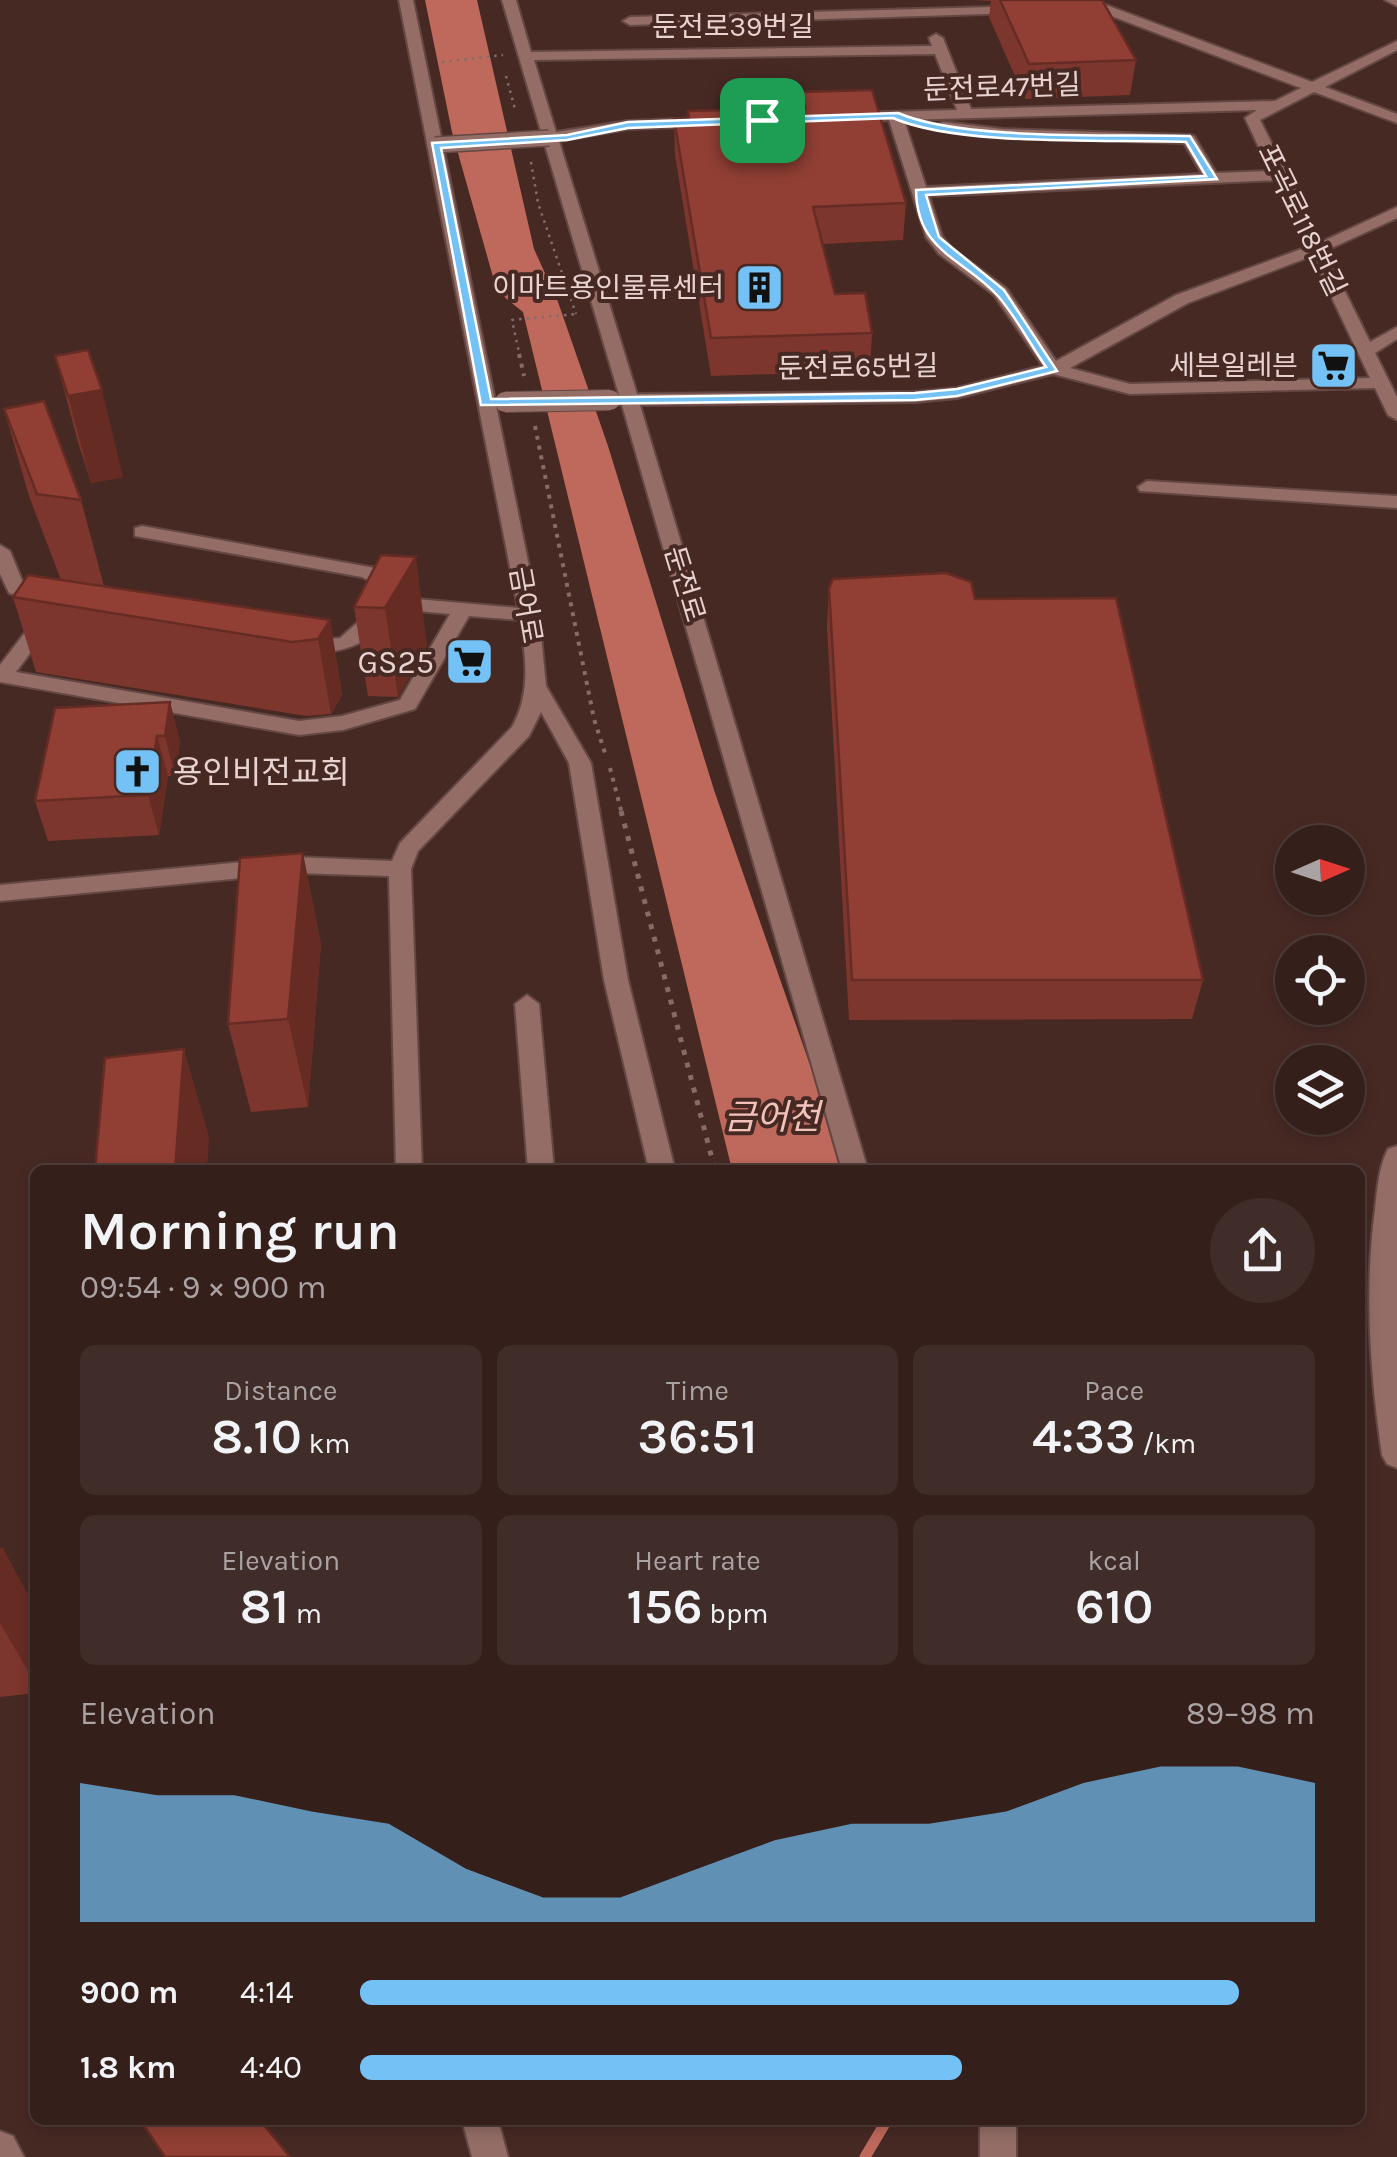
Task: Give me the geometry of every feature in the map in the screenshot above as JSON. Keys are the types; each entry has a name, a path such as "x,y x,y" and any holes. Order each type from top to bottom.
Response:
{"street":[{"name":"금어로","path":"400,869 408,848 520,731 533,711 539,690 495,403 406,0"},
{"name":"둔전로","path":"509,0 619,400 738,761 854,1165"},
{"path":"690,0 694,49"},
{"path":"715,0 716,5 860,0"},
{"path":"1079,7 1104,3 1397,119"},
{"path":"630,20 881,7 926,12 1040,8"},
{"path":"926,12 964,112"},
{"name":"포곡로118번길","path":"1397,45 1252,118 1397,414"},
{"name":"둔전로39번길","path":"525,56 694,49 781,53 941,50"},
{"name":"둔전로47번길","path":"838,118 1279,104"},
{"path":"1368,108 1397,106"},
{"path":"894,116 915,124 1004,134 1190,139 1212,179"},
{"path":"894,116 934,238 945,251 1000,292 1053,369 1092,353 1126,328 1185,298 1315,252 1359,234 1397,212"},
{"path":"436,146 549,138 628,125 724,122"},
{"path":"920,192 1279,175"},
{"path":"1368,350 1397,332"},
{"name":"둔전로65번길","path":"495,403 915,397 957,392 1053,369 1130,389 1383,383"},
{"path":"1147,487 1397,502"},
{"path":"142,532 368,572 382,580 386,592 383,602 367,628 345,646 324,650 285,643"},
{"path":"0,551 16,589 68,603 1,674"},
{"path":"383,602 529,615"},
{"path":"1,674 298,728 344,723 408,704 463,609"},
{"path":"539,690 580,763 616,980 661,1165"},
{"path":"0,893 295,864 400,869 409,1165"},
{"path":"526,1004 541,1165"},
{"path":"1397,1156 1386,1218 1381,1296 1384,1377 1397,1455"},
{"path":"481,2125 490,2157"},
{"path":"998,2125 998,2157"},
{"path":"0,2149 6,2157"}],"path":[{"path":"423,87 444,60 503,55"},
{"path":"528,392 512,320 576,314"},
{"path":"532,410 594,719 620,802 714,1165"}],"water":[{"name":"금어천","path":"425,0 477,0 534,249 558,302 608,446 714,790 811,1068 839,1165 731,1165 523,312 497,291 452,132"}],"building":[{"path":"1000,0 1102,0 1136,60 1029,64"},
{"name":"이마트용인물류센터","path":"872,90 906,203 813,207 835,294 865,293 872,333 711,338 674,119 689,118 688,111 805,108 801,92"},
{"path":"88,350 102,390 68,396 55,356"},
{"path":"44,401 81,500 37,494 4,409"},
{"path":"381,555 416,557 385,608 354,607"},
{"path":"946,573 971,582 975,599 1116,598 1203,980 852,980 829,588 833,579"},
{"path":"28,575 330,620 318,639 292,642 13,597"},
{"path":"170,702 165,736 157,736 148,795 35,801 55,708"},
{"path":"303,853 288,1019 228,1024 240,858"},
{"path":"184,1049 175,1165 95,1165 105,1058"},
{"path":"143,2125 264,2125 290,2157 165,2157"}],"waterway":[{"name":"금어천","path":"865,2157 884,2125"}],"place":[{"name":"이마트용인물류센터","path":"759,287"},
{"name":"세븐일레븐","path":"1333,365"},
{"name":"GS25","path":"469,662"},
{"name":"용인비전교회","path":"138,772"}],"route":[{"path":"894,116 915,124 1004,134 1190,139 1212,179 920,192 934,238 945,251 1000,292 1053,369 957,392 915,397 486,403 436,146 567,138 612,126 762,120 894,116"}]}
